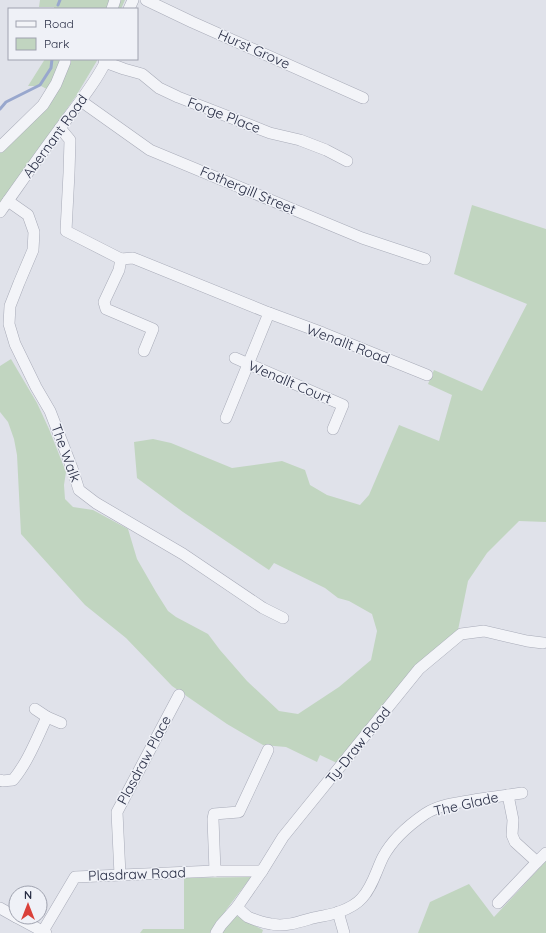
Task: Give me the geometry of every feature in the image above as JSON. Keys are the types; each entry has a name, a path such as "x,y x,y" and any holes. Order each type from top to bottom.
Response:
{"street":[{"name":"Hurst Grove","path":"146,0 363,98"},
{"path":"0,147 44,105 56,84 65,60"},
{"name":"Abernant Road","path":"0,212 97,79 105,60"},
{"name":"Forge Place","path":"105,60 124,69 142,74 159,88 178,97 270,133 300,140 326,150 347,161"},
{"name":"Fothergill Street","path":"81,101 150,150 362,238 425,259"},
{"path":"60,128 70,140 66,231 121,259 118,270 104,302 106,309 153,328 144,351"},
{"name":"The Walk","path":"8,200 28,215 34,232 33,250 10,306 9,324 15,344 36,387 50,411 79,490 96,503 183,554 263,608 283,618"},
{"name":"Wenallt Road","path":"121,259 133,258 427,375"},
{"path":"226,418 269,313"},
{"name":"Wenallt Court","path":"235,358 344,405 333,429"},
{"name":"Ty-Draw Road","path":"216,933 262,871 283,837 419,669 461,634 484,631 527,642 543,643"},
{"name":"Plasdraw Place","path":"120,875 117,812 179,695"},
{"path":"35,709 47,717 61,723"},
{"path":"0,780 13,780 18,774 47,717"},
{"path":"215,871 212,819 214,814 239,812 268,750"},
{"name":"The Glade","path":"236,907 258,921 272,925 294,924 338,912 362,899 373,881 383,857 390,847 409,826 426,814 452,804 522,793"},
{"path":"508,795 513,820 512,835 515,842 537,862"},
{"path":"498,904 546,853"},
{"name":"Plasdraw Road","path":"45,932 75,877 215,871 262,871"},
{"path":"338,912 344,933"},
{"path":"31,925 45,932"}],"green space":[{"path":"40,0 125,0 121,8 39,7"},
{"path":"44,60 97,60 76,96 0,203 0,152 54,93 41,86 28,86"},
{"path":"472,205 546,229 546,522 519,521 487,553 468,581 458,630 337,763 320,755 317,762 286,747 263,745 227,724 172,686 126,638 85,605 21,534 17,455 14,439 8,422 0,412 0,366 11,359 37,403 66,472 64,485 65,499 73,507 93,510 128,529 137,559 168,611 176,617 208,634 247,681 279,711 298,714 339,687 371,660 377,631 372,614 349,601 338,598 325,588 274,563 269,570 183,512 137,478 134,442 153,439 171,443 232,468 282,461 305,470 310,485 327,495 360,505 369,495 399,425 439,441 452,395 428,384 434,370 482,391 527,304 454,274"},
{"path":"546,861 546,933 418,933 430,902 469,884 494,917"},
{"path":"251,877 226,910 263,930 262,933 140,933 143,929 184,929 184,878"}],"waterway":[{"path":"58,5 60,0"},
{"path":"0,109 6,102 40,85 51,68 52,60"}]}
